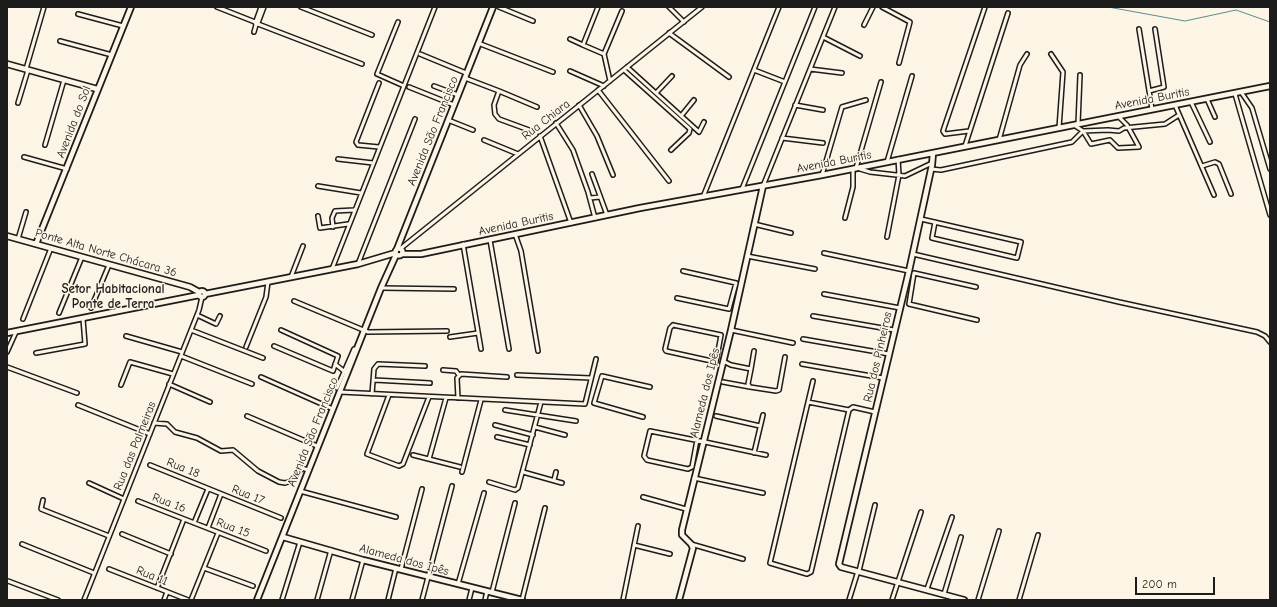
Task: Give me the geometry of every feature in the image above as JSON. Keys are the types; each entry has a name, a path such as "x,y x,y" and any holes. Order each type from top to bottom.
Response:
{"street":[{"path":"18,103 44,7"},
{"name":"Avenida do Sol","path":"36,244 131,7"},
{"path":"217,7 362,64"},
{"path":"254,32 261,7"},
{"path":"256,23 264,7"},
{"path":"301,7 372,35"},
{"path":"332,269 348,224 435,7"},
{"name":"Avenida São Francisco","path":"257,600 283,537 338,390 388,271 398,253 448,120 493,7"},
{"path":"499,7 533,20"},
{"path":"583,45 598,7"},
{"path":"669,7 684,22"},
{"name":"Rua Chiara","path":"398,253 556,123 702,7"},
{"path":"703,197 779,7"},
{"path":"742,189 815,7"},
{"path":"763,186 835,7"},
{"path":"864,25 873,7"},
{"path":"882,7 910,22 899,63"},
{"path":"969,131 945,134 943,131 985,7"},
{"path":"610,81 604,54 622,11"},
{"path":"965,146 1008,13"},
{"path":"78,14 123,26"},
{"path":"398,22 377,74 404,86"},
{"path":"1139,29 1152,109"},
{"path":"1149,91 1164,87 1155,29"},
{"path":"669,33 729,77"},
{"path":"823,37 860,56"},
{"path":"570,39 604,54"},
{"path":"60,41 112,55"},
{"path":"478,43 553,72"},
{"path":"420,54 537,107"},
{"path":"999,140 1020,65 1027,54"},
{"path":"1051,54 1062,72 1060,128"},
{"path":"7,64 97,89"},
{"path":"627,67 699,132 704,122"},
{"path":"810,69 842,73"},
{"path":"624,70 690,129 689,133 671,150"},
{"path":"754,70 785,82"},
{"path":"570,71 604,86"},
{"path":"1080,75 1076,125 1091,144 1110,140 1118,148 1139,147 1139,144 1118,116"},
{"path":"656,93 672,76"},
{"path":"887,162 912,76"},
{"path":"45,145 64,80"},
{"path":"845,218 853,187 855,168 882,82"},
{"path":"379,83 356,142 358,145 379,147"},
{"path":"434,86 458,95"},
{"name":"Avenida Buritis","path":"7,333 358,264 398,253 421,254 463,244 490,240 570,221 607,216 742,189 822,175 1270,86"},
{"path":"409,87 454,105"},
{"path":"598,90 670,181"},
{"path":"499,91 494,105 495,114 499,119 529,130"},
{"path":"1241,92 1252,108 1270,169"},
{"path":"1235,94 1270,215"},
{"path":"1207,99 1215,117"},
{"path":"681,116 694,100"},
{"path":"822,175 842,107 866,100"},
{"path":"1191,102 1210,142"},
{"path":"579,105 597,136 613,175"},
{"path":"795,105 823,110"},
{"path":"1175,105 1214,195"},
{"path":"931,169 941,170 1072,142 1083,132 1108,130 1119,131 1128,128 1165,124 1179,115"},
{"path":"358,264 416,119"},
{"path":"448,120 473,130"},
{"path":"556,123 573,150 590,198 595,218"},
{"path":"540,136 570,221"},
{"path":"782,138 823,143"},
{"path":"484,140 518,154"},
{"name":"Rua dos Pinheiros","path":"858,571 840,566 921,219 933,153"},
{"path":"24,157 66,169"},
{"path":"338,159 373,163"},
{"path":"887,237 899,175 898,159"},
{"path":"1202,166 1215,162 1218,164 1231,194"},
{"path":"855,168 870,172 905,176 932,163"},
{"path":"592,174 607,216"},
{"path":"318,186 361,193"},
{"name":"Alameda dos Ipês","path":"691,544 681,534 686,509 749,256 754,224 763,186"},
{"path":"590,198 600,197"},
{"path":"333,227 332,218 335,211 354,210"},
{"path":"18,239 26,212"},
{"path":"318,216 320,228 348,224"},
{"path":"921,219 935,222 1021,242 1017,258 932,238 935,222"},
{"path":"754,224 791,233"},
{"path":"515,234 521,251 538,350"},
{"name":"Ponte Alta Norte Chácara 36","path":"7,236 190,288 201,294"},
{"path":"490,240 509,349"},
{"path":"463,244 481,349"},
{"path":"291,277 303,246"},
{"path":"24,319 51,248"},
{"path":"824,253 909,271"},
{"path":"913,254 1119,302 1257,332 1265,336 1270,342"},
{"path":"749,256 815,269"},
{"path":"58,313 82,257"},
{"path":"91,308 109,264"},
{"path":"676,298 729,309 736,283 683,271"},
{"path":"909,304 914,273 976,287"},
{"path":"246,347 266,297 268,282"},
{"path":"381,288 454,289"},
{"name":"Rua das Palmeiras","path":"84,600 191,330 201,294"},
{"path":"824,294 900,307 909,304 977,320"},
{"path":"732,297 738,296"},
{"path":"294,301 364,331 447,331"},
{"path":"196,315 216,324 220,316"},
{"path":"813,316 894,330"},
{"path":"36,354 83,345 86,341 83,318"},
{"path":"673,326 721,335 719,350 715,362 672,353 665,349 670,328 673,326"},
{"path":"191,330 263,358"},
{"path":"274,346 333,372 338,356 281,330"},
{"path":"731,330 793,343"},
{"path":"7,352 16,332"},
{"path":"450,337 478,333"},
{"path":"126,336 181,354 252,384"},
{"path":"7,340 10,343"},
{"path":"803,340 889,354"},
{"path":"335,364 346,372 354,350"},
{"path":"719,350 725,352"},
{"path":"750,387 748,384 754,351"},
{"path":"723,382 777,391 785,357"},
{"path":"338,390 389,395 585,404 596,359"},
{"path":"723,361 731,365 751,369"},
{"path":"121,384 130,362 173,374"},
{"path":"372,394 375,367 378,364 425,366"},
{"path":"802,364 883,378"},
{"path":"7,367 77,393"},
{"path":"443,370 456,371 459,375 507,377"},
{"path":"458,398 457,378 459,375"},
{"path":"516,375 591,378"},
{"path":"594,403 602,376 650,387"},
{"path":"261,377 331,408"},
{"path":"374,380 430,383"},
{"path":"813,381 770,561 771,564 808,574 811,573 849,410"},
{"path":"169,384 210,402"},
{"path":"389,395 367,452 368,456 398,466 403,464 429,397"},
{"path":"429,459 446,398"},
{"path":"462,472 481,400"},
{"path":"586,401 643,417"},
{"path":"489,482 517,489 523,472 541,402"},
{"path":"808,402 849,410 853,408 875,412"},
{"path":"78,405 150,434"},
{"path":"505,410 576,421"},
{"path":"754,453 763,415"},
{"path":"246,416 317,446"},
{"path":"716,416 760,426"},
{"path":"154,423 167,424 175,432 197,438 221,451 234,450 258,471 280,482 285,483 291,481 302,468 308,470"},
{"path":"495,425 533,435"},
{"path":"535,427 564,435"},
{"path":"697,440 692,467 688,469 647,460 644,456 650,431 697,440 766,455"},
{"path":"497,436 530,445"},
{"path":"413,455 460,467"},
{"name":"Rua 18","path":"150,465 208,489"},
{"path":"523,472 562,483"},
{"path":"554,480 556,472"},
{"path":"694,478 763,493"},
{"path":"89,483 124,499"},
{"path":"422,600 452,486"},
{"path":"194,522 208,489"},
{"name":"Rua 17","path":"208,489 281,518"},
{"path":"388,600 422,489"},
{"path":"300,491 396,517"},
{"path":"458,584 484,493"},
{"path":"208,528 221,494"},
{"path":"643,497 686,509"},
{"path":"43,500 41,510 109,536"},
{"name":"Rua 16","path":"138,501 194,522"},
{"path":"486,600 490,592 515,503"},
{"path":"850,600 875,505"},
{"path":"522,600 545,508"},
{"path":"892,600 921,512"},
{"path":"927,589 952,517"},
{"path":"157,588 184,519"},
{"name":"Rua 15","path":"194,522 218,533 266,551"},
{"path":"624,600 638,526"},
{"path":"978,600 999,531"},
{"path":"191,600 218,533"},
{"path":"122,534 171,554"},
{"path":"1018,600 1038,535"},
{"name":"Alameda dos Ipês","path":"283,537 331,550 363,561 522,600"},
{"path":"944,594 961,537"},
{"path":"282,600 300,542"},
{"path":"22,544 94,574"},
{"path":"679,600 692,551 691,544 743,560"},
{"path":"634,545 670,554"},
{"path":"317,600 331,550"},
{"path":"352,600 363,561"},
{"path":"204,568 253,586"},
{"name":"Rua 11","path":"109,569 167,592 180,599 188,600"},
{"path":"858,571 964,600"},
{"path":"8,580 58,600"},
{"path":"469,600 472,588"},
{"path":"164,600 167,592"}],"waterway":[{"path":"1108,7 1185,21 1236,10 1270,22"}],"district":[{"name":"Setor Habitacional Ponte de Terra","path":"113,296"}]}
